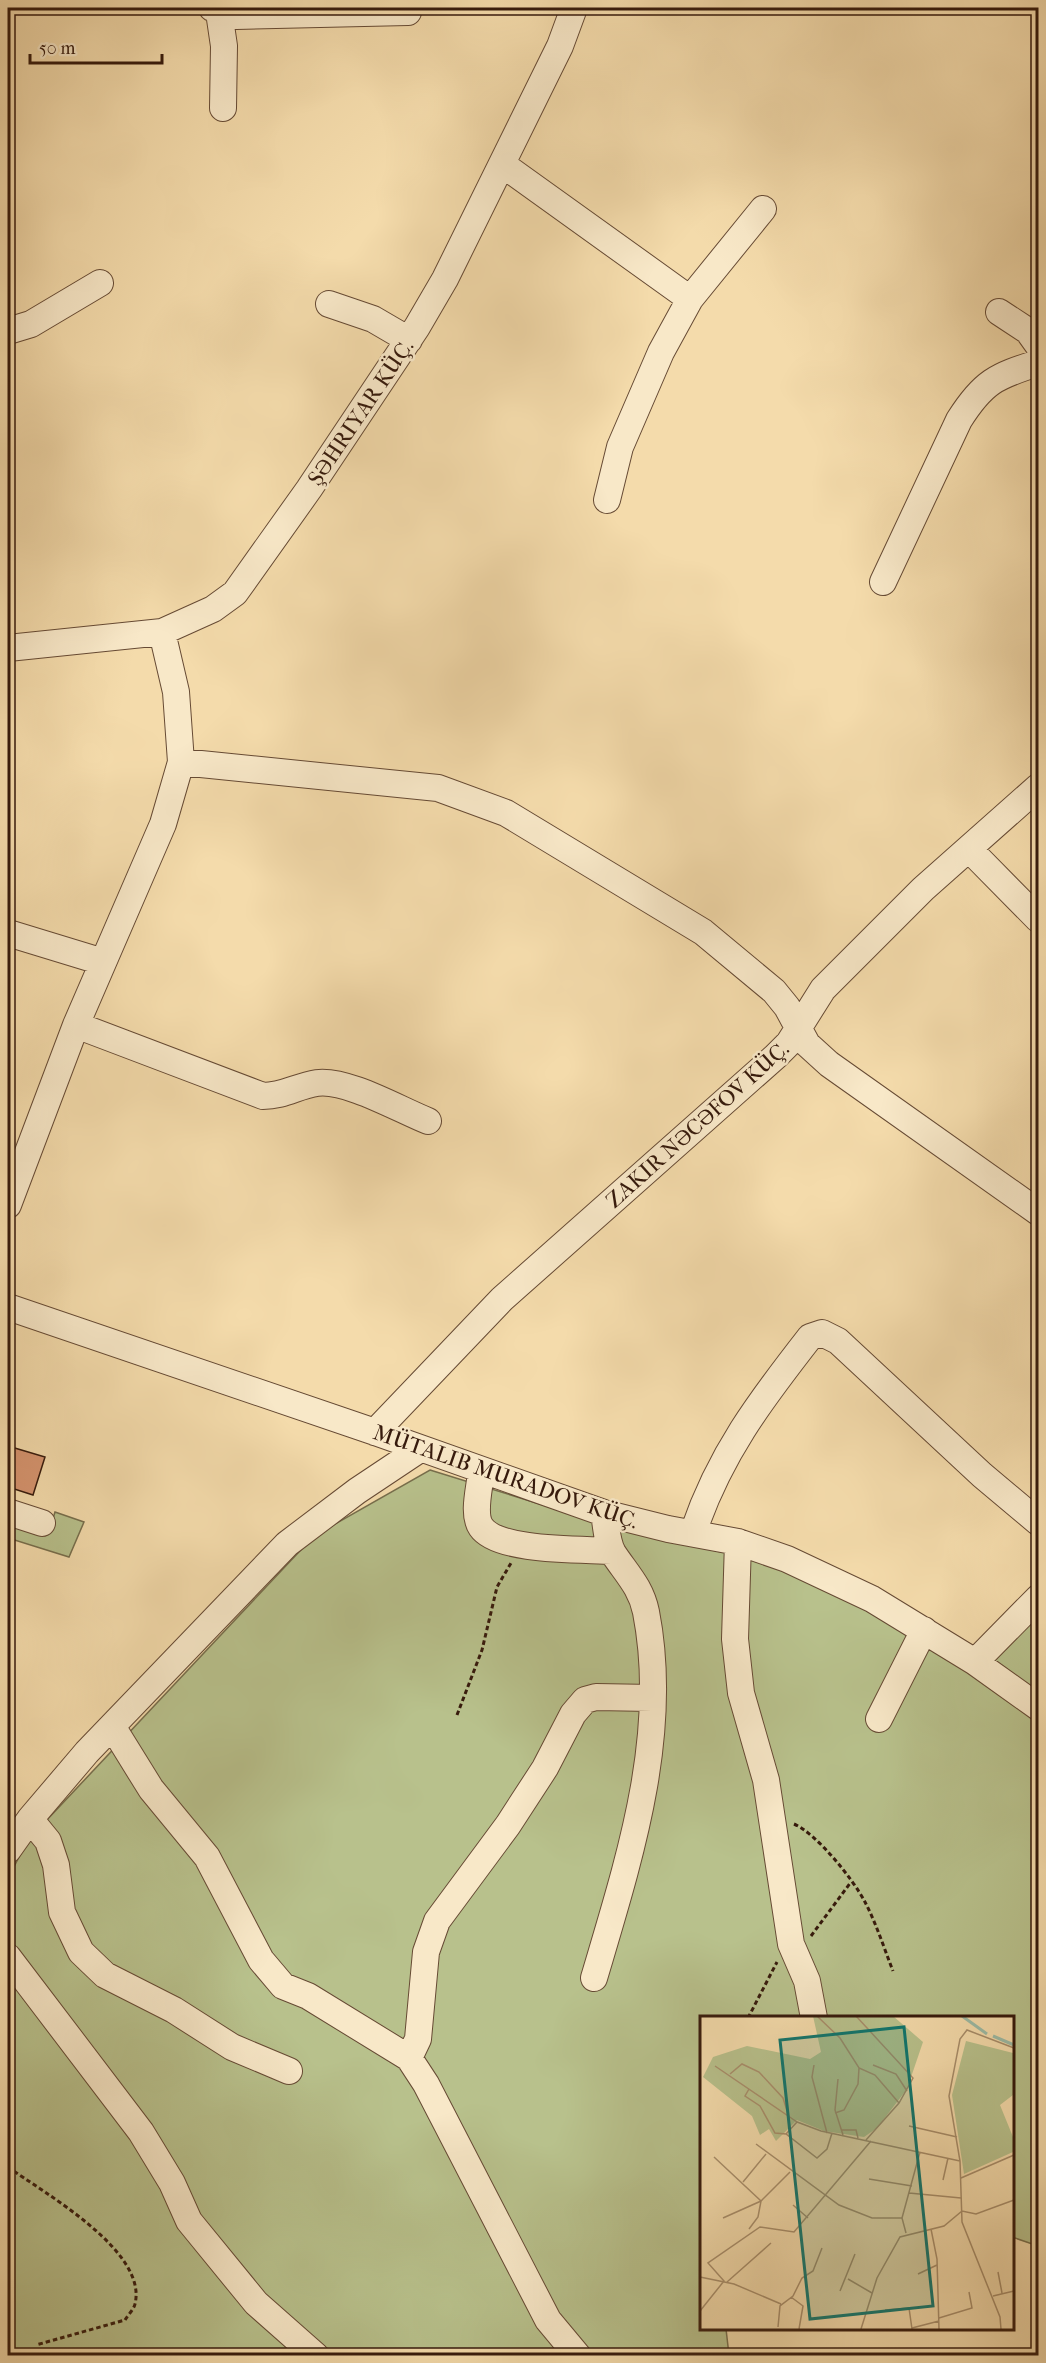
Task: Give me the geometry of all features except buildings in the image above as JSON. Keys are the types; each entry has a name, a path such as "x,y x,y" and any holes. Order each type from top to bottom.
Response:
{"street":[{"name":"ŞƏHRIYAR KÜÇ.","path":"8,648 162,632 213,609 235,593 309,489 409,340 445,279 560,46 574,8"},
{"path":"223,108 224,46 215,10 236,16 408,12"},
{"path":"502,164 690,299"},
{"path":"607,500 620,447 661,351 690,299 763,209"},
{"path":"8,331 31,324 100,283"},
{"path":"329,304 372,319 409,340"},
{"path":"999,312 1028,331 1038,345"},
{"path":"883,582 959,420 975,395 991,381 1038,363"},
{"path":"8,1205 76,1025 163,824 181,762 176,692 162,632"},
{"path":"181,762 438,788 506,813 703,932 774,991 787,1007 807,1044 830,1064 1038,1212"},
{"name":"ZAKIR NƏCƏFOV KÜÇ.","path":"375,1432 502,1299 776,1056 824,989 923,889 1038,787"},
{"path":"969,849 1038,919"},
{"path":"8,933 103,962"},
{"path":"76,1025 263,1096 281,1096 318,1083 344,1086 428,1121"},
{"name":"MÜTALIB MURADOV KÜÇ.","path":"8,1307 604,1513 738,1542 787,1559 872,1599 975,1662 1038,1707"},
{"path":"693,1533 707,1492 753,1410 810,1337 822,1333 838,1341 982,1475 1038,1522"},
{"path":"8,1850 30,1819 112,1726 287,1544 357,1491 420,1449"},
{"path":"481,1472 477,1512 481,1526 492,1537 514,1544 612,1551"},
{"path":"8,1512 42,1523"},
{"path":"594,1978 621,1886 645,1783 653,1727 646,1611 639,1591 612,1551 604,1513"},
{"path":"738,1542 735,1640 741,1693 766,1780 791,1944 807,1982 814,2016"},
{"path":"975,1662 1038,1598"},
{"path":"879,1719 924,1630"},
{"path":"409,2058 418,2039 426,1952 437,1921 508,1825 545,1768 573,1714 585,1700 596,1697 652,1698"},
{"path":"112,1726 151,1789 207,1857 261,1960 283,1986 308,1996 409,2058 426,2084 548,2320 578,2355"},
{"path":"30,1819 48,1841 56,1865 62,1912 81,1952 105,1976 174,2010 232,2047 289,2071"},
{"path":"8,1957 141,2132 172,2183 189,2221 256,2302 316,2355"}],"path":[{"path":"457,1715 482,1650 497,1587 512,1561 514,1544"},
{"path":"771,1814 804,1828 834,1860 865,1901 893,1971"},
{"path":"8,2167 90,2225 118,2251 133,2276 135,2304 126,2320 36,2345"}],"green space":[{"path":"430,1470 630,1532 758,1560 876,1613 978,1674 1038,1608 1038,2246 1013,2237 1013,2016 700,2016 700,2330 726,2330 729,2355 8,2355 8,1878 28,1840 314,1536"},
{"path":"55,1512 84,1522 69,1557 8,1538 8,1519 49,1532"}]}
